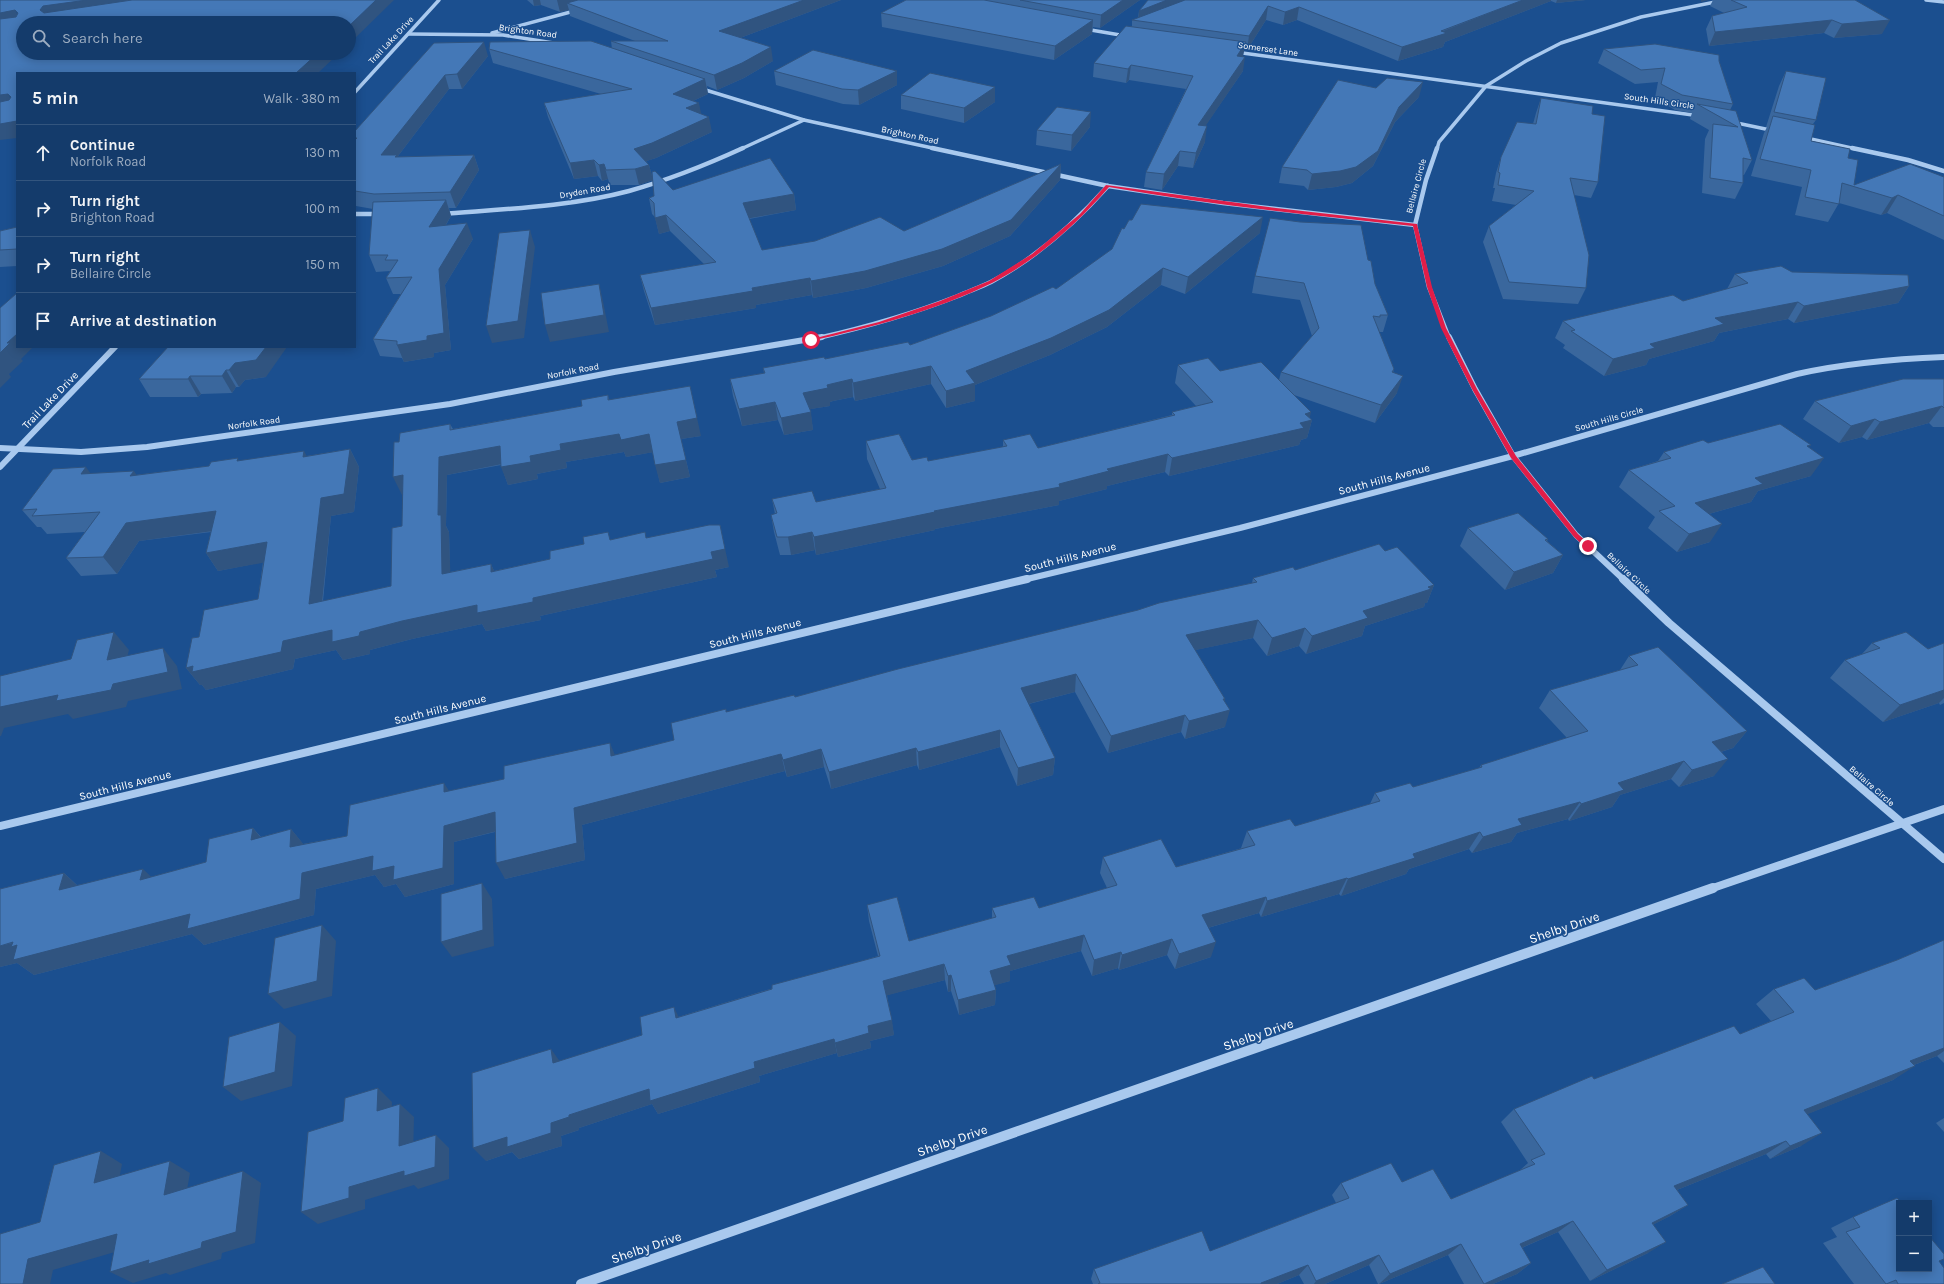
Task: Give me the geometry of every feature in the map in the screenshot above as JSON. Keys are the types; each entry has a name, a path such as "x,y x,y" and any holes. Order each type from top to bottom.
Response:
{"street":[{"name":"Trail Lake Drive","path":"356,91 439,0"},
{"name":"Bellaire Circle","path":"1725,0 1640,17 1562,43 1526,61 1486,86 1439,142 1426,180 1415,225 1429,287 1444,328 1475,389 1513,456 1576,536 1669,622 1900,823 1944,859"},
{"path":"1926,0 1944,2"},
{"path":"488,35 518,25 582,9"},
{"path":"1079,28 1134,38"},
{"path":"1118,35 1125,33"},
{"name":"Brighton Road","path":"409,34 518,36 565,45"},
{"name":"Somerset Lane","path":"1229,51 1486,86"},
{"path":"356,85 361,85"},
{"name":"Brighton Road","path":"693,86 804,120 1108,186 1157,195 1415,225"},
{"name":"South Hills Circle","path":"1486,86 1702,117"},
{"name":"Dryden Road","path":"438,214 559,204 628,191 705,165 804,120"},
{"path":"1725,121 1778,131"},
{"path":"1799,136 1908,160 1944,171"},
{"name":"Norfolk Road","path":"0,448 81,452 147,447 450,404 614,372 811,340 873,325 942,302 991,282 1034,255 1082,215 1108,186"},
{"path":"356,214 385,214"},
{"name":"Trail Lake Drive","path":"0,467 114,348"},
{"name":"South Hills Circle","path":"1513,456 1797,374 1839,365 1896,359 1944,357"},
{"name":"South Hills Avenue","path":"0,826 1225,531 1513,456"},
{"name":"Shelby Drive","path":"581,1284 1900,823 1944,809"}],"building":[{"path":"0,0 87,0 43,6 40,10 44,13 132,0 376,0 356,19 356,16 16,16 18,13 15,10 0,13"},
{"path":"578,0 804,0 719,31 771,47 742,63 714,75 611,41 668,41 567,3"},
{"path":"906,0 984,0 1093,20 1055,46 881,13"},
{"path":"1020,0 1123,0 1101,15"},
{"path":"1148,0 1167,0 1139,11"},
{"path":"1185,0 1523,0 1441,31 1447,33 1402,47 1299,7 1285,12 1268,6 1249,36 1132,20"},
{"path":"1731,0 1855,0 1890,20 1842,24 1832,20 1715,32 1712,16 1747,7"},
{"path":"16,17 16,60 310,60 297,72 16,72 16,121 0,124 0,102 9,100 11,97 8,94 0,95 0,19"},
{"path":"1126,26 1246,42 1237,56 1245,57 1198,125 1207,126 1196,153 1180,151 1164,174 1146,172 1193,76 1131,65 1128,69 1094,63"},
{"path":"591,41 705,79 673,94 699,103 686,108 709,117 652,143 634,149 649,165 635,169 606,170 604,164 599,165 594,160 570,163 544,103 632,89 489,49 490,42"},
{"path":"484,42 457,74 445,75 381,155 397,155 395,157 474,155 450,192 374,194 356,191 356,130 434,43"},
{"path":"1655,44 1719,55 1719,61 1733,104 1682,95 1661,84 1665,68 1641,70 1604,49"},
{"path":"813,50 897,71 858,90 842,89 774,71"},
{"path":"1786,71 1826,78 1816,120 1774,112"},
{"path":"930,73 995,87 964,108 901,95"},
{"path":"1387,78 1423,82 1399,107 1378,151 1356,167 1340,171 1312,174 1307,170 1282,167 1338,80 1376,88"},
{"path":"1541,98 1593,106 1592,114 1605,116 1598,182 1570,178 1589,255 1586,288 1509,282 1489,226 1534,191 1498,185 1500,173 1498,172 1501,157 1517,122 1536,124"},
{"path":"1697,104 1736,111 1752,160 1743,158 1743,183 1710,178 1713,124 1738,127"},
{"path":"1057,107 1091,112 1072,135 1037,130"},
{"path":"1773,116 1815,125 1811,141 1850,149 1848,158 1858,160 1854,185 1910,164 1944,177 1944,216 1898,195 1892,198 1842,183 1839,204 1805,197 1811,170 1760,159"},
{"path":"770,158 794,194 743,203 762,250 815,241 880,217 904,231 1061,164 1011,220 942,249 865,271 811,281 810,278 752,288 753,291 651,308 640,275 716,262 666,215 655,218 654,203 649,198 654,196 652,172 655,171 673,190"},
{"path":"446,200 429,227 467,223 439,269 444,333 427,336 427,340 397,345 397,341 373,339 412,277 386,278 398,260 385,260 388,255 369,255 373,202"},
{"path":"1141,204 1263,217 1188,277 1163,268 1109,310 1051,338 966,371 975,383 946,391 931,366 853,383 852,379 827,385 828,388 803,393 811,412 781,418 775,402 739,409 730,379 765,373 763,368 824,357 825,359 908,342 910,345 991,316 1053,287 1056,289 1112,249 1122,228 1124,229 1129,220 1132,220"},
{"path":"1270,218 1300,222 1361,225 1368,260 1371,261 1375,284 1388,315 1380,315 1380,317 1373,316 1394,369 1392,372 1403,376 1381,405 1281,372 1319,328 1304,283 1255,276"},
{"path":"16,227 16,249 0,250 0,231"},
{"path":"530,230 518,321 486,326 499,233"},
{"path":"1781,266 1792,272 1908,275 1909,286 1804,306 1798,302 1715,318 1724,324 1650,344 1655,348 1613,359 1571,331 1575,330 1563,321 1673,295 1683,301 1748,283 1735,274"},
{"path":"599,284 604,315 545,325 541,293"},
{"path":"16,294 16,335 7,343 10,343 0,353 0,308"},
{"path":"167,348 265,348 256,360 235,363 229,370 226,370 222,376 190,376 188,379 139,379"},
{"path":"1208,358 1220,371 1261,362 1311,412 1305,414 1312,420 1300,423 1304,428 1172,458 1168,454 1107,469 1109,471 1059,484 1060,487 934,511 935,512 814,537 812,532 788,537 777,537 771,515 777,513 772,499 812,491 816,502 886,488 866,441 899,434 912,460 927,457 928,461 1007,446 1003,440 1030,434 1038,448 1175,415 1172,412 1213,402 1178,365"},
{"path":"1903,379 1944,379 1944,408 1942,406 1880,422 1875,419 1851,426 1815,401"},
{"path":"690,386 697,418 677,422 686,460 655,465 649,434 621,440 619,434 560,444 561,450 530,456 531,462 501,467 500,446 439,457 438,515 441,515 442,574 491,564 491,572 550,559 550,551 584,544 583,537 608,532 610,540 645,532 646,538 709,525 720,525 725,549 711,552 713,559 533,598 533,602 477,613 477,605 402,621 360,632 359,636 332,642 332,630 283,641 281,652 192,672 193,666 186,668 192,638 199,637 204,610 258,599 267,542 206,553 216,511 126,523 103,557 66,558 100,512 32,516 37,509 22,510 53,469 86,467 81,474 134,471 130,476 209,466 211,462 238,458 237,461 304,451 303,457 350,449 344,494 321,498 309,604 391,586 392,528 402,526 403,475 393,477 394,442 399,442 400,433 450,424 450,430 582,406 581,400 608,395 608,400"},
{"path":"1780,424 1811,445 1807,446 1824,458 1755,478 1763,484 1695,503 1722,524 1689,534 1659,511 1675,506 1629,470 1671,458 1664,452 1703,440 1708,443"},
{"path":"1518,513 1548,539 1545,540 1563,555 1514,572 1468,528"},
{"path":"1379,544 1385,551 1397,547 1434,585 1428,587 1431,589 1363,611 1368,618 1312,636 1305,628 1272,638 1258,620 1186,635 1225,699 1223,699 1230,710 1189,721 1185,715 1111,736 1076,674 1021,688 1055,758 1018,768 1000,730 918,752 916,748 829,772 821,749 783,760 781,754 574,808 577,843 496,863 495,812 444,826 443,868 393,880 394,866 372,871 373,856 302,873 300,899 187,929 190,914 13,960 17,945 11,947 13,942 0,946 0,889 64,873 59,890 143,869 140,880 206,862 209,839 253,828 251,840 291,829 290,847 347,836 350,805 444,783 444,792 504,779 504,766 610,743 611,756 674,740 671,723 726,709 726,712 794,695 795,697 898,669 1138,610 1159,603 1257,582 1253,578 1293,567 1295,570"},
{"path":"114,632 107,660 163,648 168,672 113,684 111,690 56,701 58,695 0,707 0,676 71,659 77,640"},
{"path":"1906,632 1928,649 1944,643 1944,690 1900,705 1845,660 1880,648 1872,643"},
{"path":"1658,647 1747,731 1712,742 1728,759 1692,770 1684,761 1618,783 1624,790 1581,804 1580,802 1518,819 1522,825 1483,837 1480,832 1413,854 1415,858 1348,879 1347,878 1267,901 1266,897 1202,915 1216,942 1179,954 1172,939 1122,955 1121,952 1094,960 1084,935 1007,956 1011,965 990,971 996,990 958,1000 951,975 948,976 944,964 883,981 892,1020 868,1026 869,1033 835,1043 834,1039 754,1062 755,1068 650,1101 649,1089 569,1115 569,1117 551,1123 551,1133 507,1147 507,1137 473,1148 472,1073 551,1049 553,1063 642,1035 640,1017 674,1007 676,1018 772,989 772,985 880,956 867,905 897,897 909,941 996,917 992,908 1034,897 1039,908 1117,885 1103,857 1161,839 1176,867 1255,845 1247,831 1290,819 1295,826 1380,801 1375,793 1410,783 1413,787 1482,767 1481,765 1588,731 1550,690 1638,665 1629,656"},
{"path":"482,883 483,930 441,942 441,894"},
{"path":"322,925 317,981 268,994 275,938"},
{"path":"1944,940 1944,1048 1910,1061 1915,1066 1804,1110 1822,1133 1790,1146 1786,1141 1674,1186 1688,1205 1652,1223 1666,1242 1607,1270 1573,1221 1520,1244 1531,1263 1484,1284 1461,1244 1390,1274 1379,1255 1316,1281 1308,1265 1261,1284 1098,1284 1100,1283 1094,1269 1202,1231 1210,1251 1349,1198 1341,1183 1391,1163 1402,1182 1433,1169 1451,1199 1535,1164 1531,1160 1545,1154 1514,1109 1592,1076 1594,1079 1734,1026 1740,1034 1794,1012 1774,989 1804,978 1815,990 1897,960"},
{"path":"280,1022 275,1072 223,1087 229,1037"},
{"path":"378,1088 377,1111 400,1104 399,1146 436,1135 435,1167 404,1176 404,1171 349,1187 349,1198 301,1212 308,1132 343,1121 345,1098"},
{"path":"101,1151 94,1183 170,1161 164,1195 243,1171 236,1232 202,1242 201,1248 148,1264 149,1260 110,1272 117,1234 28,1259 23,1284 0,1284 0,1234 40,1222 54,1165"},
{"path":"1897,1198 1899,1200 1896,1200 1896,1272 1932,1272 1932,1240 1944,1254 1944,1259 1939,1261 1944,1268 1944,1284 1898,1284 1896,1280 1886,1284 1846,1232 1860,1227 1853,1217"},
{"path":"1763,1267 1775,1284 1722,1284"}],"route":[{"path":"811,340 881,323 942,302 991,282 1034,255 1082,215 1108,186 1157,195 1415,225 1429,287 1444,328 1475,389 1513,456 1576,536 1588,546"}]}
